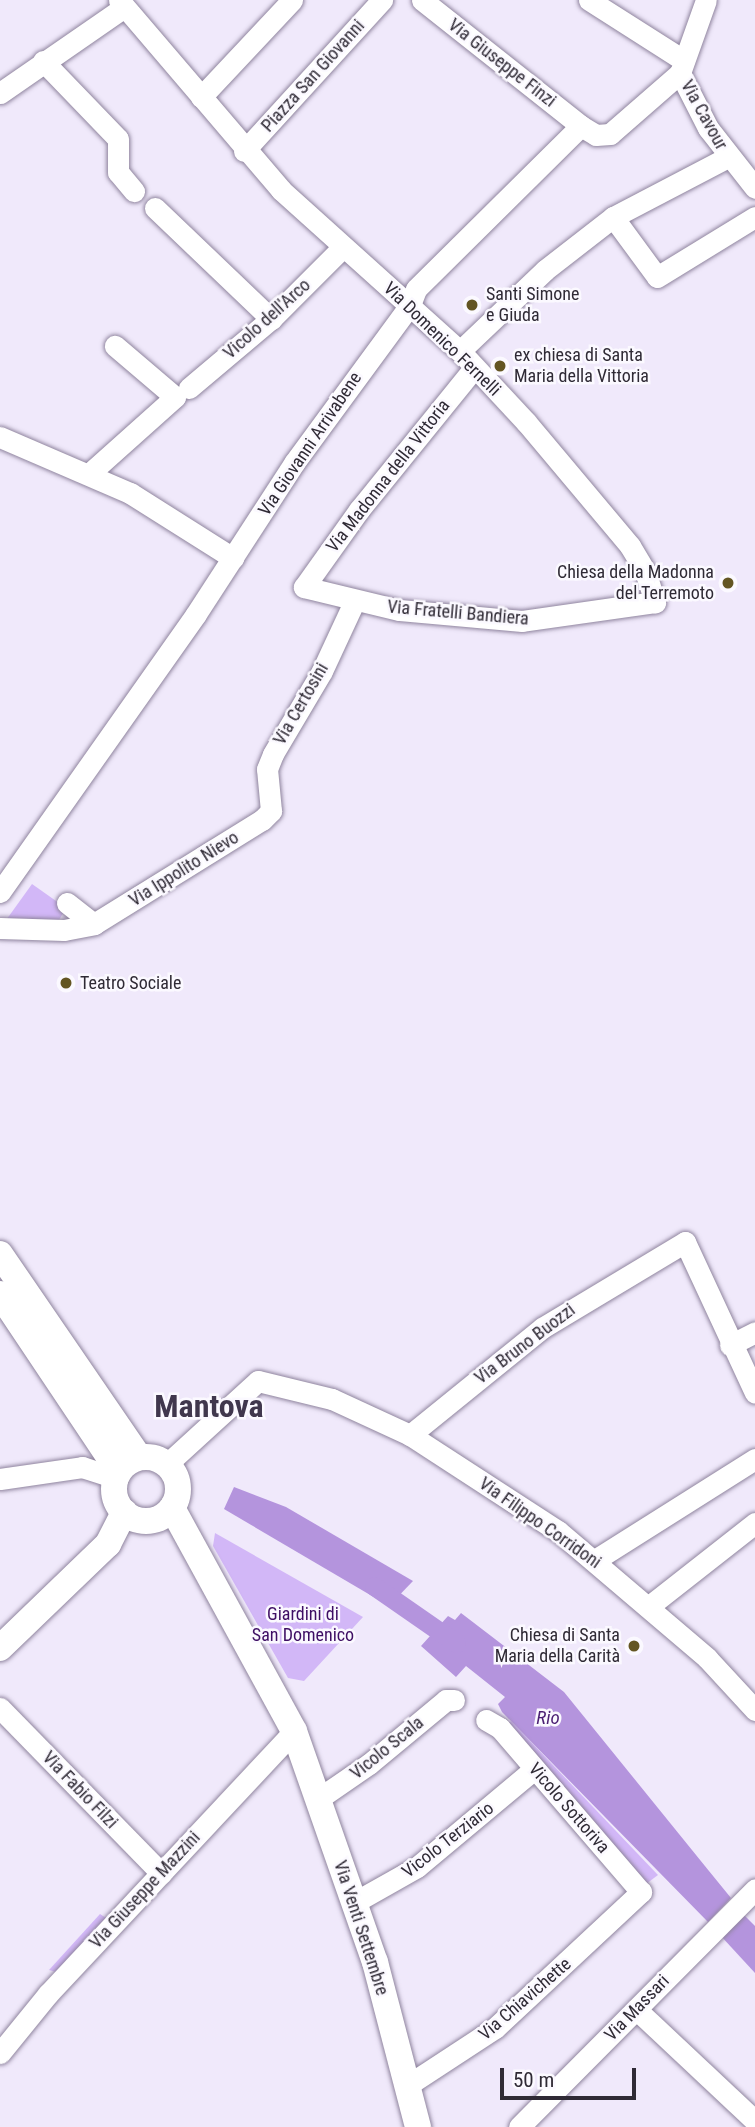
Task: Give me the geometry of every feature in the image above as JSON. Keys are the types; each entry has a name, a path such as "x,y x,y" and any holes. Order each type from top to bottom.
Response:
{"street":[{"path":"201,97 292,0"},
{"name":"Piazza San Giovanni","path":"244,151 382,0"},
{"name":"Via Giuseppe Finzi","path":"422,0 581,126"},
{"path":"589,0 678,64"},
{"path":"581,126 596,135 610,134 678,64 706,0"},
{"path":"0,93 123,2"},
{"name":"Via Domenico Fernelli","path":"123,2 244,151 342,248 460,351 618,529 640,559 655,602"},
{"path":"43,61 119,140 118,172 134,191"},
{"name":"Via Cavour","path":"678,64 728,157 754,185"},
{"name":"Via Giovanni Arrivabene","path":"0,892 233,558 294,463 410,305 416,289 581,126"},
{"path":"460,351 545,270 613,217 728,157"},
{"path":"155,208 271,319"},
{"path":"613,217 657,277 755,217"},
{"name":"Vicolo dell'Arco","path":"90,473 271,319 342,248"},
{"path":"116,346 182,392"},
{"name":"Via Madonna della Vittoria","path":"304,587 381,481 474,368"},
{"path":"0,437 90,473 130,493 233,558"},
{"name":"Via Fratelli Bandiera","path":"304,587 354,602 432,615 522,621 655,602"},
{"name":"Via Certosini","path":"271,811 267,769 273,754 322,671 354,602"},
{"name":"Via Ippolito Nievo","path":"94,924 170,880 271,811"},
{"path":"67,903 94,924"},
{"path":"0,928 64,930 94,924"},
{"name":"Via Bruno Buozzi","path":"410,1435 542,1328 685,1242 730,1345"},
{"path":"0,1254 96,1415 113,1463 116,1478 115,1500 124,1512 151,1521 172,1508 178,1481 167,1464 156,1458 139,1457 126,1464 116,1478"},
{"path":"0,1294 96,1415 139,1457"},
{"path":"755,1332 730,1345 755,1393"},
{"name":"Via Filippo Corridoni","path":"167,1464 258,1381 332,1399 410,1435 596,1560 707,1658 755,1710"},
{"path":"596,1560 755,1459"},
{"path":"0,1479 66,1468 98,1469 116,1478"},
{"name":"Via Venti Settembre","path":"172,1508 294,1731 355,1902 418,2127"},
{"path":"0,1648 113,1538 124,1512"},
{"path":"648,1607 755,1523"},
{"name":"Vicolo Scala","path":"318,1799 369,1764 446,1700 454,1700"},
{"name":"Via Fabio Filzi","path":"0,1708 161,1873"},
{"name":"Vicolo Sottoriva","path":"486,1720 500,1728 641,1892 632,1901"},
{"name":"Via Giuseppe Mazzini","path":"0,2053 48,1994 294,1731"},
{"name":"Vicolo Terziario","path":"355,1902 417,1867 534,1769"},
{"name":"Via Massari","path":"519,2127 637,2010 710,1931 755,1889"},
{"name":"Via Chiavichette","path":"408,2085 495,2028 632,1901"},
{"path":"637,2010 755,2121"}],"green space":[{"path":"32,884 66,908 59,920 4,923"},
{"name":"Giardini di San Domenico","path":"215,1533 363,1617 304,1681 288,1678 213,1546"},
{"path":"511,1721 658,1875 646,1884 503,1728"},
{"path":"100,1914 106,1918 56,1972 49,1970"}],"water":[{"path":"234,1487 286,1507 413,1581 389,1606 224,1509"},
{"name":"Rio","path":"461,1613 564,1692 731,1898 708,1922 502,1712 498,1704 505,1697 466,1666 456,1677 421,1646 448,1616 455,1620"},
{"path":"742,1913 755,1926 755,1973 720,1935"}],"waterway":[{"name":"Rio","path":"374,1586 456,1643"}],"place":[{"name":"Santi Simone e Giuda","path":"472,305"},
{"name":"ex chiesa di Santa Maria della Vittoria","path":"500,366"},
{"name":"Chiesa della Madonna del Terremoto","path":"728,583"},
{"name":"Teatro Sociale","path":"66,983"},
{"name":"Chiesa di Santa Maria della Carità","path":"634,1646"}],"district":[{"name":"Mantova","path":"209,1406"}]}
